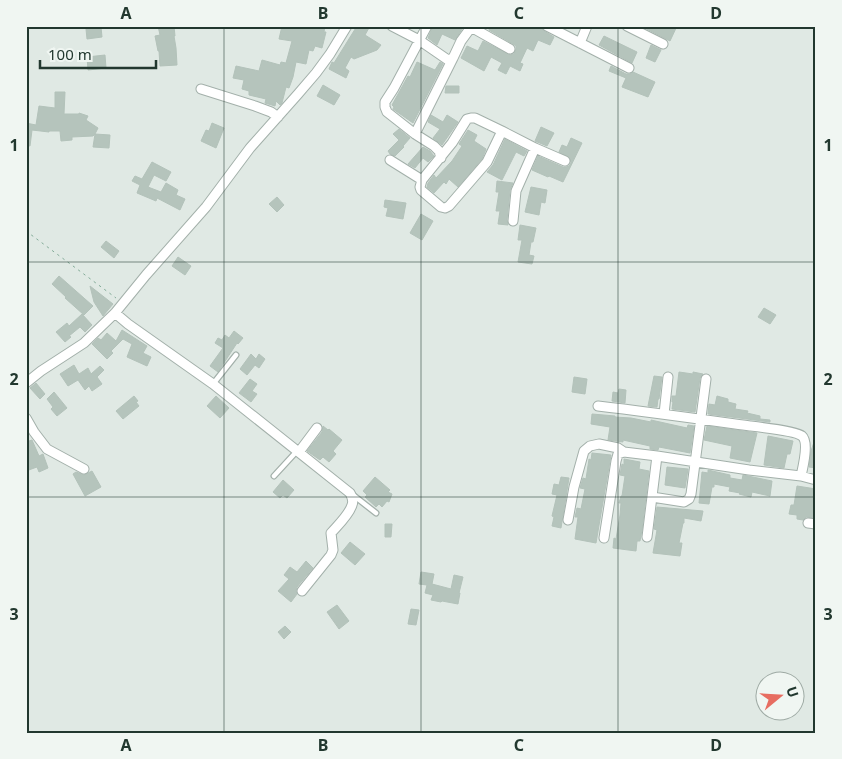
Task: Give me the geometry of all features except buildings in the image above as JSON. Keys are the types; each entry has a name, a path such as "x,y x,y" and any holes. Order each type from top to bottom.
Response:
{"street":[{"path":"26,383 84,343 115,313 206,208 250,148 316,73 347,26"},
{"path":"392,26 419,40 448,60 453,58"},
{"path":"426,26 385,102 385,107 387,112 434,146 439,151 441,158"},
{"path":"547,26 630,68"},
{"path":"580,43 587,26"},
{"path":"627,26 663,44"},
{"path":"415,134 461,42 472,27 510,49"},
{"path":"201,89 256,106 278,117"},
{"path":"502,131 486,162 449,206 441,207 421,190 422,180 441,158 469,118 474,118 502,131 535,148 565,161"},
{"path":"513,221 516,191 535,148"},
{"path":"390,160 422,180"},
{"path":"115,313 213,384 350,493 353,498 352,504 345,517 331,533 333,550 331,555 302,591"},
{"path":"664,414 668,378"},
{"path":"652,498 684,502 689,499 706,379"},
{"path":"598,406 797,434 802,436 806,445 801,476"},
{"path":"26,418 47,449 84,469"},
{"path":"298,451 317,428"},
{"path":"568,520 574,487 584,451 590,446 599,444 618,448 624,452"},
{"path":"604,538 616,461 618,454 624,452 801,476 816,480"},
{"path":"647,537 657,456"}],"lane":[{"path":"213,384 236,355"},
{"path":"274,476 298,451"},
{"path":"350,493 376,512"}],"path":[{"path":"26,231 123,303"}]}
